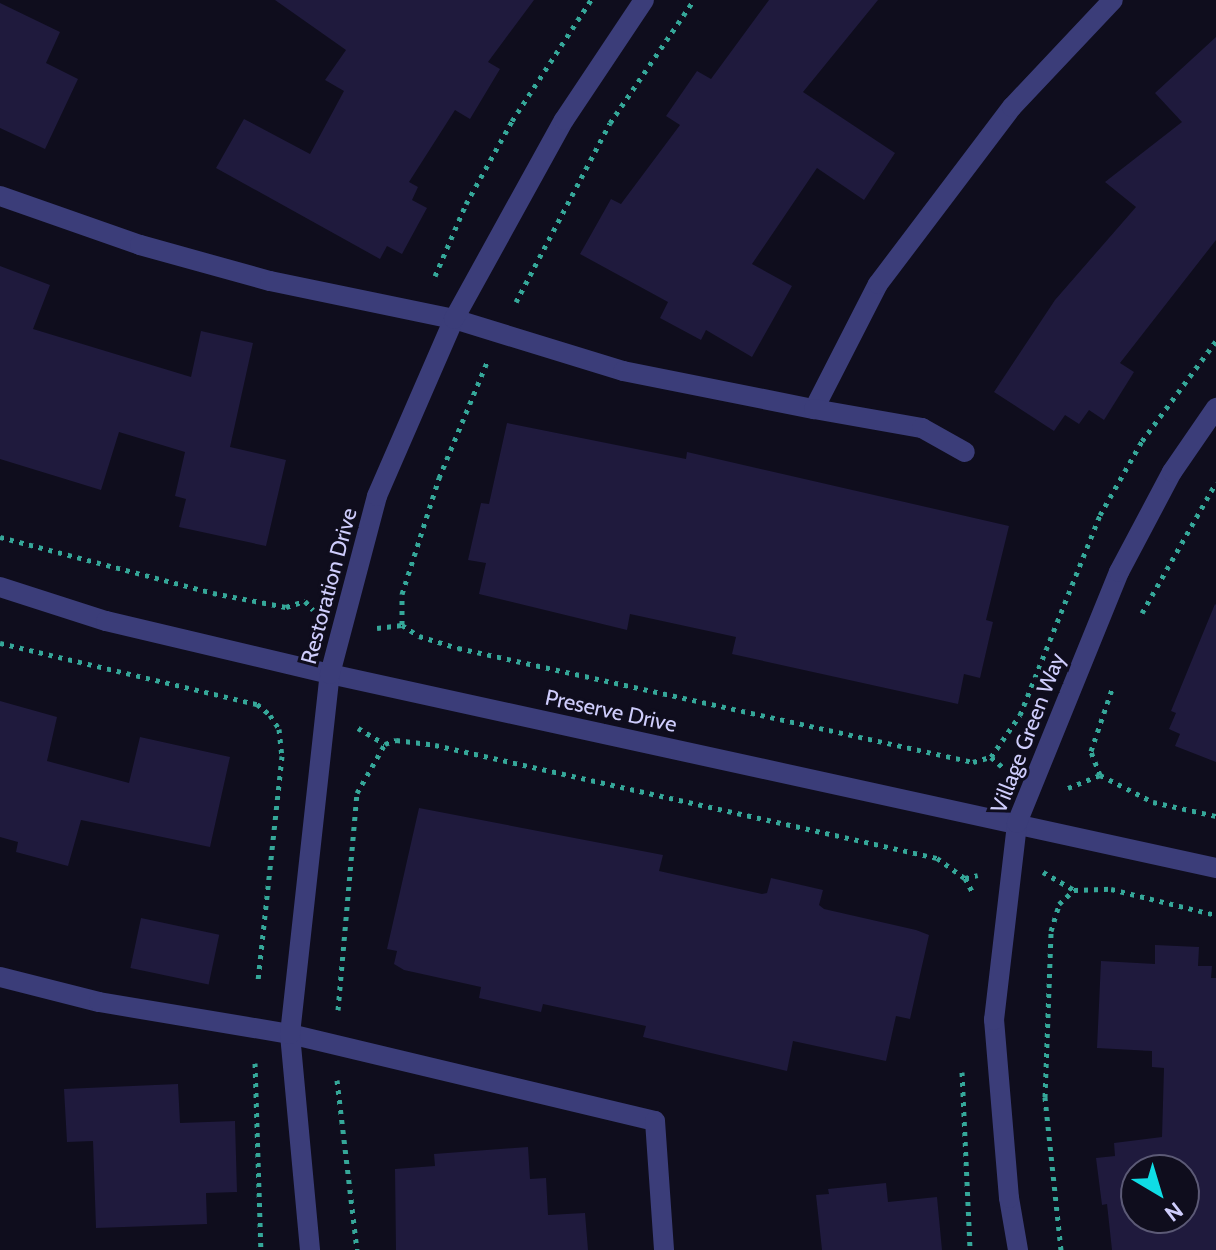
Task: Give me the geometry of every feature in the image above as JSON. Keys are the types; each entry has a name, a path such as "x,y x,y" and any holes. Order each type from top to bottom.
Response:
{"street":[{"name":"Restoration Drive","path":"310,1250 290,1034 330,674 377,496 454,319 564,120 644,0"},
{"path":"814,409 878,284 1012,107 1113,0"},
{"path":"0,196 126,241 227,269 454,319 623,371 922,428 965,452"},
{"name":"Village Green Way","path":"1018,1250 1009,1198 994,1020 1017,823 1119,572 1172,472 1216,408"},
{"name":"Preserve Drive","path":"0,587 106,621 330,674 1216,868"},
{"path":"0,977 99,1002 290,1034 655,1121 664,1250"}],"path":[{"path":"1141,616 1216,483"},
{"path":"0,537 213,593 286,607 305,601 323,620 342,628 402,625 419,636 458,648 973,762 991,757 1029,788 1076,788 1100,775"},
{"path":"0,643 257,704 279,729 282,756 255,1028 261,1250"},
{"path":"1115,682 1091,751 1100,775 1153,802 1216,816"},
{"path":"279,729 325,721 366,730 385,744"},
{"path":"357,1250 335,1045 357,793 385,744 396,740 435,745 937,858 965,878 1012,869 1052,872 1074,890 1111,889 1216,915"},
{"path":"1061,1250 1045,1097 1051,931 1059,904 1074,890"}],"building":[{"path":"275,0 534,0 488,62 500,69 470,119 455,110 409,182 418,187 412,200 427,208 402,254 387,246 380,259 216,168 244,119 310,154 344,91 325,80 346,50"},
{"path":"769,0 878,0 803,92 895,153 864,200 817,168 752,264 792,286 752,357 706,330 701,340 660,318 668,302 580,254 611,199 621,204 680,125 666,116 697,71 711,79"},
{"path":"0,3 60,32 46,63 78,79 45,149 0,128"},
{"path":"1216,37 1216,240 1120,363 1134,372 1104,420 1089,410 1079,424 1065,415 1054,431 994,392 1055,300 1136,207 1105,182 1182,122 1155,93"},
{"path":"0,266 50,285 33,329 191,377 201,331 253,343 230,447 286,460 266,546 179,527 186,499 175,496 185,452 119,432 101,490 0,459"},
{"path":"507,423 686,459 687,452 1009,526 986,620 993,622 980,678 964,674 958,704 732,654 736,637 630,614 627,630 479,594 486,563 468,560 481,503 489,504"},
{"path":"1215,604 1216,762 1175,746 1180,734 1169,729 1176,713 1171,711"},
{"path":"0,701 57,717 47,761 129,783 140,737 230,757 210,847 81,820 68,866 16,852 18,842 0,837"},
{"path":"419,808 663,855 659,871 762,894 767,893 771,878 823,890 819,905 824,909 929,935 910,1019 896,1016 886,1061 793,1041 787,1071 643,1037 646,1026 543,1004 541,1012 479,998 481,987 404,970 394,964 397,951 387,949"},
{"path":"141,918 219,935 209,985 130,968"},
{"path":"1155,945 1199,947 1198,966 1212,966 1211,978 1216,978 1216,1250 1112,1250 1107,1204 1102,1205 1096,1158 1115,1156 1114,1143 1162,1137 1164,1068 1152,1067 1152,1051 1097,1048 1101,961 1155,964"},
{"path":"178,1084 180,1123 235,1121 237,1192 206,1193 207,1224 96,1228 93,1141 67,1142 64,1089"},
{"path":"528,1147 530,1179 546,1178 548,1215 585,1213 588,1250 396,1250 395,1169 435,1166 434,1154"},
{"path":"886,1183 888,1202 937,1197 942,1250 822,1250 816,1195 829,1194 828,1189"}]}
